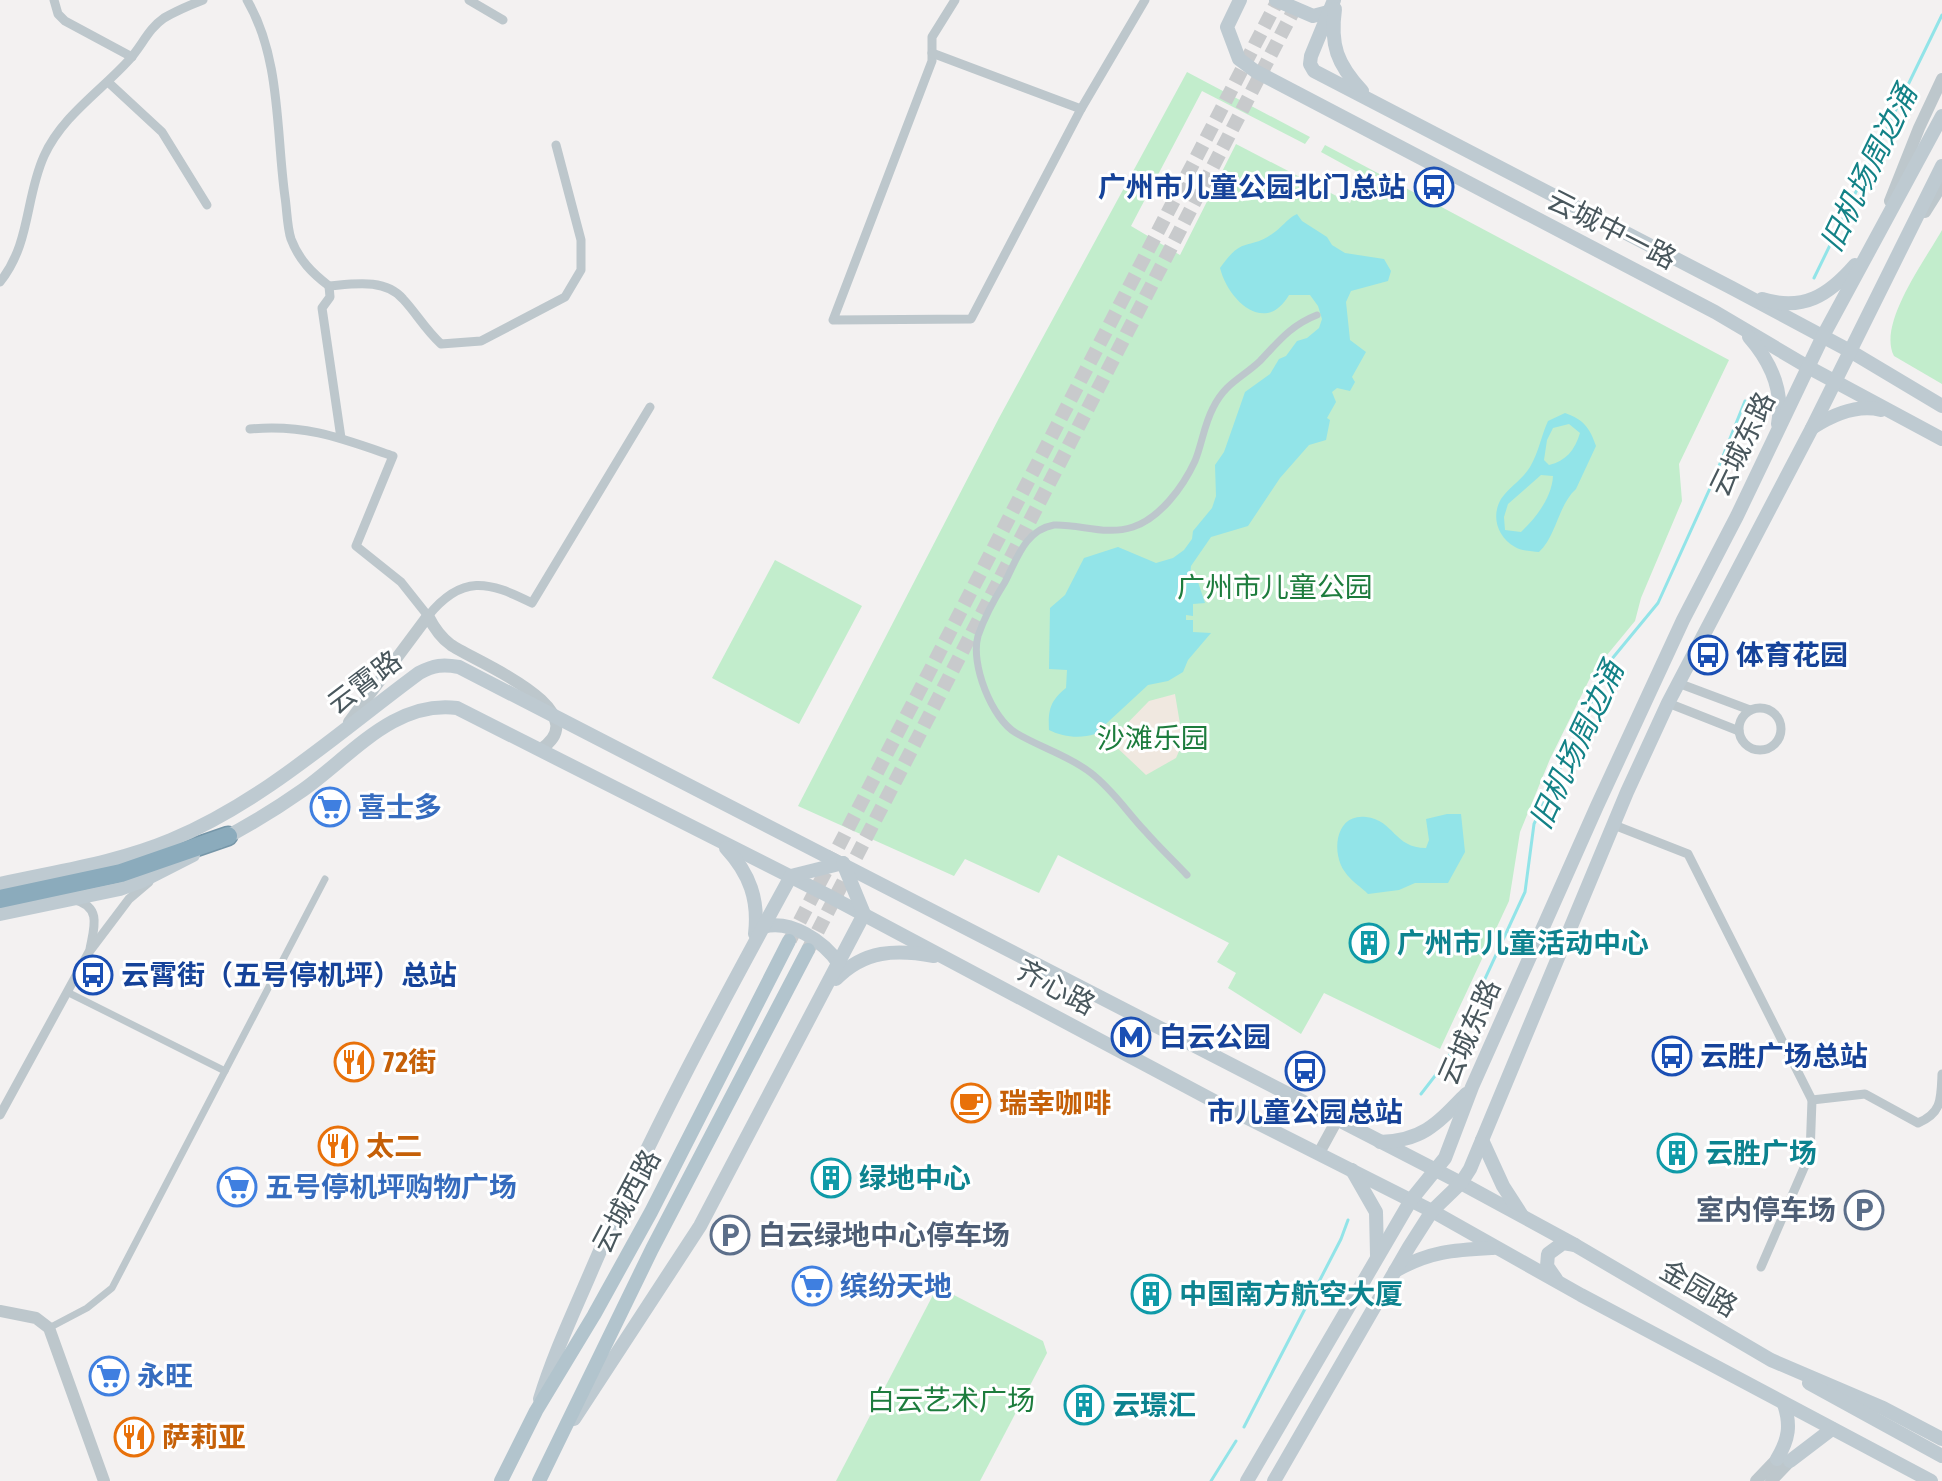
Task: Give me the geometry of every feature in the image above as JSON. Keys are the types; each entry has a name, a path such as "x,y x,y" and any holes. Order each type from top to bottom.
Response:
{"highway":[{"path":"4,893 121,873 228,836"}],"main road":[{"name":"云城中一路","path":"1240,0 1227,27 1239,59 1255,71 1715,312 1808,367 1942,439"},
{"path":"1276,0 1313,16 1333,4"},
{"path":"1319,105 1333,80 1314,71 1310,64 1311,56 1333,4"},
{"path":"1333,4 1335,50 1348,76 1373,103"},
{"name":"云城中一路","path":"1333,80 1823,336 1942,406"},
{"name":"云城东路","path":"1247,1481 1411,1200 1436,1171 1449,1149 1472,1087 1637,717 1823,336 1942,116"},
{"name":"云城东路","path":"1274,1481 1432,1211 1461,1183 1470,1169 1668,703 1812,428 1942,166"},
{"path":"1715,312 1729,303 1732,288 1781,303 1809,302 1833,288 1875,242"},
{"path":"1741,327 1771,368 1779,404 1776,435"},
{"path":"1812,428 1833,416 1856,409 1877,409 1904,419"},
{"name":"云霄路","path":"4,893 173,839 264,791 419,673 433,665 445,664 459,667 554,714 843,863"},
{"name":"云霄路","path":"0,914 120,889 142,881 228,836 303,790 389,724 423,708 457,708 827,895"},
{"path":"699,830 722,843 748,879 756,906 754,944"},
{"path":"536,1411 553,1360 619,1206 791,876 843,863 864,914 691,1243 565,1433"},
{"name":"齐心路","path":"843,863 1436,1171"},
{"name":"齐心路","path":"827,895 1212,1100 1432,1211"},
{"path":"763,927 788,926 820,943 839,964"},
{"name":"云城西路","path":"501,1481 536,1411 631,1249 789,941"},
{"name":"云城西路","path":"539,1481 652,1249 808,950"},
{"path":"827,988 851,965 870,955 909,952 945,958"},
{"path":"1378,1142 1407,1139 1434,1126 1472,1087"},
{"path":"1482,1140 1503,1186 1523,1217"},
{"path":"1352,1170 1376,1212 1377,1258"},
{"name":"金园路","path":"1436,1171 1575,1245 1771,1360 1883,1408 1942,1439"},
{"path":"1432,1211 1560,1283 1931,1481"},
{"path":"1560,1283 1547,1266 1548,1254 1563,1243 1575,1245"},
{"path":"1395,1272 1428,1255 1496,1248"},
{"path":"1348,1307 1368,1318"},
{"path":"1771,1360 1837,1400 1942,1456"},
{"path":"1784,1404 1789,1418 1784,1460"},
{"path":"1784,1460 1832,1429"}],"street":[{"path":"54,0 58,14 65,21 132,57"},
{"path":"0,282 10,269 24,236 44,156 63,125 132,57 149,31 164,18 203,0"},
{"path":"247,0 258,19 273,79 291,239 308,270 329,286 365,283 392,289 403,298 423,328 441,344 481,341 565,297 581,270 581,240 556,145"},
{"path":"469,0 503,20"},
{"path":"955,0 932,37 932,53 894,164 833,320 971,319 1081,109 1145,0"},
{"path":"932,53 1081,109"},
{"name":"云城东路","path":"1875,242 1913,141 1942,79"},
{"path":"108,82 162,132 207,205"},
{"name":"云城东路","path":"1900,252 1942,185"},
{"path":"329,286 330,297 322,308 341,438"},
{"path":"1187,875 1091,773 1064,756 1019,735 1001,721 986,690 977,649 978,637 1031,535 1045,526 1054,525 1109,532 1123,530 1157,514 1195,461 1211,410 1222,392 1257,363 1284,333 1317,315"},
{"path":"344,730 442,599 464,585 503,589 532,603 650,407"},
{"path":"250,429 276,427 324,432 393,456 356,546 401,582 434,628 452,646 522,686 554,714 558,722 554,738 541,749"},
{"path":"1678,683 1750,710 1765,708 1775,715 1781,726 1779,737 1766,748 1755,749 1744,742 1739,731 1741,719 1750,710"},
{"path":"1668,703 1739,731"},
{"path":"1614,825 1688,854 1812,1100 1810,1154 1761,1267"},
{"path":"0,1115 89,952 129,899 189,857"},
{"path":"49,1328 94,1304 112,1288 325,879"},
{"path":"72,899 84,902 96,917 89,952"},
{"path":"67,992 225,1071"},
{"path":"1812,1100 1865,1094 1918,1123 1931,1118 1941,1106 1942,1074"},
{"path":"1319,1153 1337,1120"},
{"path":"0,1311 36,1318 49,1328 104,1481"},
{"path":"1756,1481 1784,1460"},
{"path":"1771,1481 1784,1460"}],"green space":[{"name":"广州市儿童公园","path":"1187,72 1310,137 1305,144 1202,91 1131,226 1180,255 1236,144 1350,203 1363,175 1321,152 1325,145 1729,360 1679,464 1682,501 1641,598 1635,621 1593,672 1550,759 1520,832 1509,901 1440,1049 1324,993 1301,1034 1228,988 1236,973 1217,962 1229,943 1058,855 1039,893 965,859 954,876 798,806 999,418"},
{"path":"1942,230 1942,384 1894,356 1891,343 1897,310"},
{"path":"775,560 862,606 799,724 712,678"},
{"name":"白云艺术广场","path":"950,1293 1043,1341 1047,1353 980,1481 836,1481 933,1295"}],"sand":[{"name":"沙滩乐园","path":"1175,694 1183,742 1176,758 1146,775 1110,741 1149,701"}],"water":[{"path":"1297,214 1345,253 1384,259 1391,271 1388,281 1351,291 1346,302 1350,340 1366,352 1352,377 1355,382 1350,391 1337,388 1332,392 1336,402 1327,418 1330,420 1326,440 1309,445 1280,478 1248,526 1211,537 1191,566 1190,576 1198,582 1205,603 1193,604 1193,616 1186,615 1186,620 1193,620 1193,632 1211,633 1188,660 1183,672 1168,681 1148,685 1095,734 1072,736 1049,730 1051,706 1066,688 1067,670 1049,669 1050,608 1065,595 1084,558 1118,547 1156,563 1173,558 1184,550 1192,539 1193,531 1212,508 1216,496 1215,465 1224,452 1245,392 1270,374 1279,359 1286,356 1297,341 1307,338 1319,328 1322,319 1310,295 1289,295 1269,313 1259,313 1239,301 1224,280 1220,268 1234,251 1264,239"},
{"path":"1565,413 1577,418 1588,429 1596,446 1545,545 1539,552 1523,550 1504,538 1496,512 1501,499 1530,467 1548,421","holes":["1569,424 1580,433 1575,445 1565,458 1549,465 1544,460 1547,440 1553,428","1541,475 1553,476 1550,492 1542,507 1521,532 1505,530 1504,517 1508,504"]},
{"path":"1461,814 1465,852 1448,883 1415,883 1399,890 1368,894 1345,872 1337,845 1342,828 1348,821 1356,817 1375,819 1407,844 1426,848 1429,840 1426,819"}],"waterway":[{"name":"旧机场周边涌","path":"1814,278 1942,15"},
{"name":"旧机场周边涌","path":"1421,1094 1448,1059 1525,892 1534,824 1611,660 1658,603 1745,401"},
{"name":"旧机场周边涌","path":"1244,1427 1348,1220"},
{"name":"旧机场周边涌","path":"1211,1481 1236,1441"}],"tunnel":[{"path":"790,940 1278,0"},
{"path":"808,950 1299,0"}],"place":[{"name":"广州市儿童公园北门总站","path":"1434,187"},
{"name":"体育花园","path":"1708,655"},
{"name":"喜士多","path":"330,807"},
{"name":"广州市儿童活动中心","path":"1369,943"},
{"name":"云霄街（五号停机坪）总站","path":"93,975"},
{"name":"白云公园","path":"1131,1037"},
{"name":"云胜广场总站","path":"1672,1056"},
{"name":"72街","path":"354,1062"},
{"name":"市儿童公园总站","path":"1305,1071"},
{"name":"瑞幸咖啡","path":"971,1103"},
{"name":"太二","path":"338,1146"},
{"name":"云胜广场","path":"1677,1153"},
{"name":"绿地中心","path":"831,1178"},
{"name":"五号停机坪购物广场","path":"237,1187"},
{"name":"室内停车场","path":"1864,1210"},
{"name":"白云绿地中心停车场","path":"730,1235"},
{"name":"缤纷天地","path":"812,1286"},
{"name":"中国南方航空大厦","path":"1151,1294"},
{"name":"永旺","path":"109,1376"},
{"name":"云璟汇","path":"1084,1405"},
{"name":"萨莉亚","path":"134,1437"}]}
